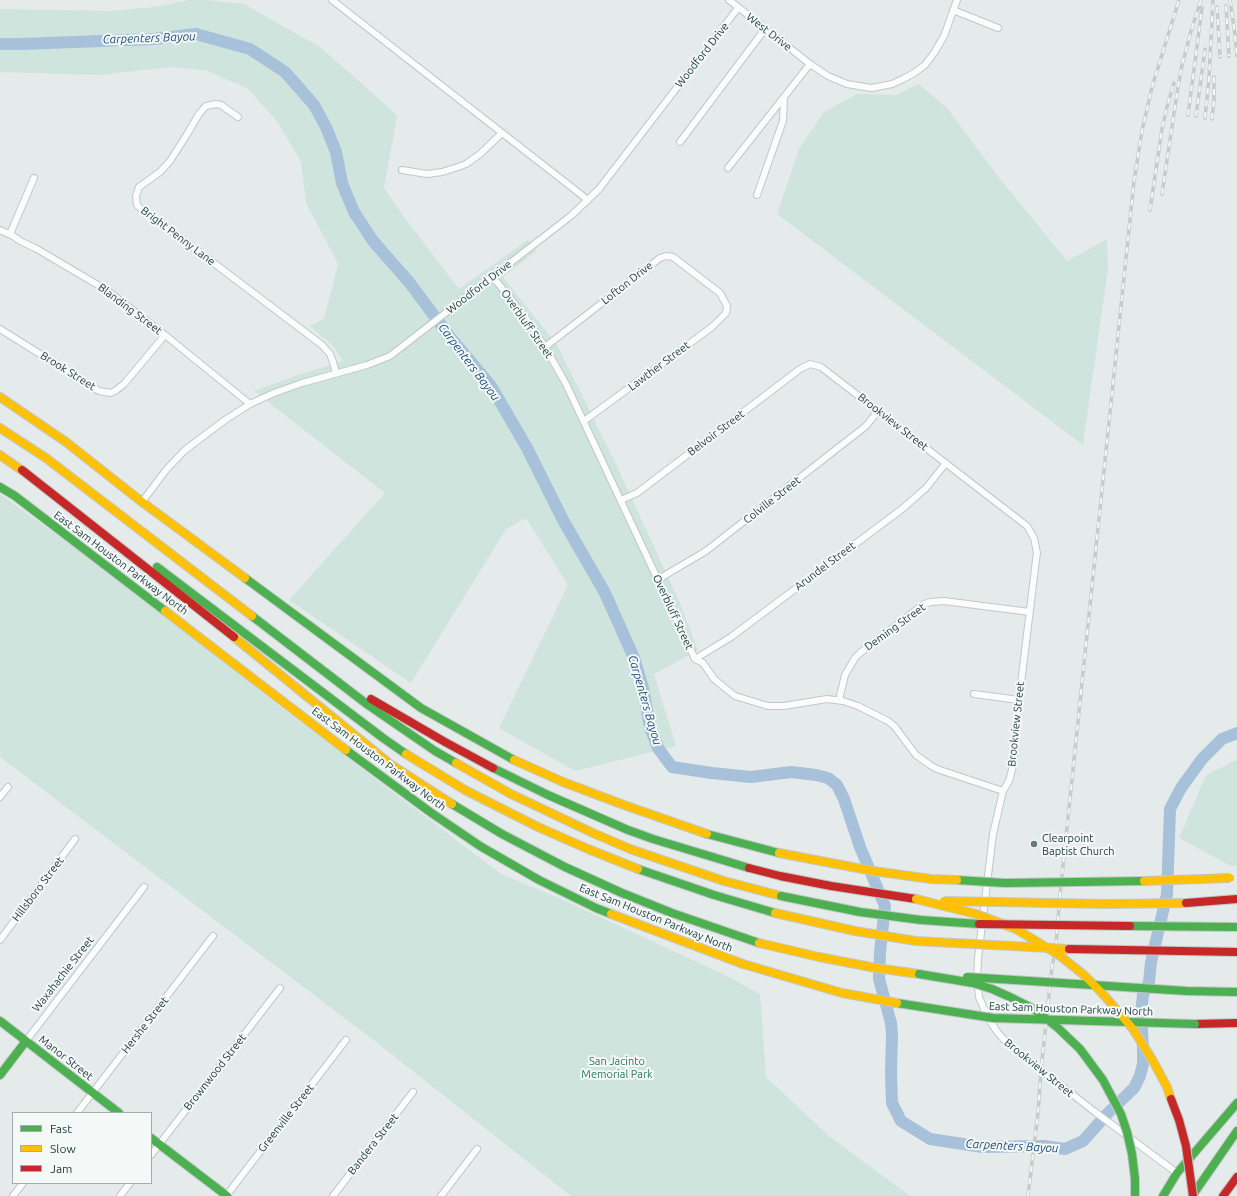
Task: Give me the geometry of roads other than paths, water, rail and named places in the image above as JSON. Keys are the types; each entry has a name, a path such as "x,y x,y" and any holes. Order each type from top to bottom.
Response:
{"main road":[{"path":"0,397 66,442 142,502 421,708 508,757 563,782 624,806 705,833 779,853 873,871 931,879 1005,883 1120,882 1234,878"},
{"path":"0,428 46,458 303,656 374,709 435,751 511,794 586,830 630,849 724,881 781,896 860,912 915,920 1012,925 1237,927"},
{"name":"East Sam Houston Parkway North","path":"0,455 118,538 383,738 438,774 495,806 588,849 646,872 714,895 775,913 855,931 916,941 1069,949 1237,952"},
{"path":"22,470 219,625 390,764 436,795 502,834 565,867 622,893 672,913 767,944 851,964 973,983 1010,997 1043,1016 1080,1049 1103,1080 1121,1114 1132,1154 1135,1179 1135,1196"},
{"name":"East Sam Houston Parkway North","path":"0,487 15,496 380,776 430,812 480,846 539,880 596,908 743,964 842,993 900,1004 993,1018 1019,1020 1236,1024"},
{"path":"303,656 398,716 495,769 548,795 628,830 679,847 780,876 916,899 976,914 1022,933 1059,955 1084,975 1104,994 1133,1029 1153,1061 1167,1087 1179,1120 1190,1167 1193,1196"},
{"path":"916,899 1012,903 1105,904 1194,903 1237,899"},
{"path":"919,974 1187,992 1237,992"},
{"name":"Manor Street","path":"0,1021 118,1112"},
{"name":"Waxahachie Street","path":"0,1075 26,1041"},
{"path":"1163,1196 1177,1174 1237,1103"},
{"path":"1193,1196 1237,1131"},
{"path":"152,1139 226,1196"},
{"path":"1223,1196 1237,1178"},
{"path":"1158,1196 1170,1184"}],"street":[{"path":"332,0 588,200"},
{"name":"West Drive","path":"728,0 810,64 828,76 847,84 871,88 892,84 914,74 928,61 944,36 957,0"},
{"name":"Woodford Drive","path":"142,502 166,470 185,450 212,429 250,404 274,393 366,365 390,356 572,215 604,182 738,8"},
{"path":"953,10 998,28"},
{"path":"680,142 765,29"},
{"path":"728,168 810,64"},
{"path":"757,195 782,121 784,97"},
{"name":"Bright Penny Lane","path":"238,117 221,105 216,104 206,106 199,114 170,161 160,172 140,187 136,196 137,205 322,345 330,354 336,373"},
{"path":"402,170 427,174 442,172 458,167 466,164 480,154 502,133"},
{"path":"10,234 34,178"},
{"name":"Blanding Street","path":"0,230 37,248 108,291 250,404"},
{"name":"Lofton Drive","path":"545,347 660,258 666,256 673,257 720,292 727,306"},
{"name":"Overbluff Street","path":"493,277 525,318 545,347 566,384 695,659 703,663 714,679 735,696 768,706 800,704 826,699 839,700 862,707 888,721 916,755 930,765 937,769 1003,791"},
{"name":"Lawther Street","path":"584,421 712,327 726,313 727,306"},
{"name":"Brook Street","path":"0,329 99,391 110,393 124,384 165,335"},
{"name":"Brookview Street","path":"810,364 821,367 1027,526 1031,531 1037,552 1018,700 1013,766 1009,780 1003,791 993,834 978,958 977,980 979,997 988,1018 998,1033 1008,1044 1119,1131 1177,1174"},
{"name":"Belvoir Street","path":"621,500 637,493 800,369 810,364"},
{"name":"Colville Street","path":"658,580 706,551 866,426 878,411"},
{"name":"Arundel Street","path":"695,659 731,637 902,509 926,488 946,463"},
{"name":"Deming Street","path":"839,700 845,676 855,658 924,604 944,601 1030,612"},
{"path":"974,694 1018,700"},
{"path":"0,797 8,787"},
{"name":"Hillsboro Street","path":"0,940 75,839"},
{"name":"Waxahachie Street","path":"26,1041 144,888"},
{"name":"Hershe Street","path":"78,1112 213,936"},
{"name":"Brownwood Street","path":"152,1154 280,988"},
{"name":"Greenville Street","path":"226,1196 346,1040"},
{"name":"Bandera Street","path":"333,1196 413,1092"},
{"path":"441,1196 477,1149"},
{"path":"13,1196 22,1184"},
{"path":"120,1196 129,1184"}],"waterway":[{"name":"Carpenters Bayou","path":"0,44 154,39 196,34 250,49 285,72 314,105 326,127 336,152 342,183 354,212 373,241 409,282 450,337 491,386 527,448 563,520 605,593 634,658 643,688 650,727 658,748 672,767 751,777 791,772 828,778 837,785 844,799 860,847 885,906 880,952 879,979 891,1023 892,1103 901,1121 930,1139 983,1147 1044,1146 1065,1149 1083,1141 1108,1113 1134,1088 1140,1076 1143,1064 1141,1013 1143,995 1149,982 1151,962 1167,894 1170,809 1181,788 1202,759 1222,739 1237,733"}],"railway":[{"path":"1028,1196 1038,1113 1052,967 1056,945 1134,181 1142,131 1152,87 1179,0"},
{"path":"1162,194 1182,65 1201,0"},
{"path":"1205,118 1209,78 1213,0"},
{"path":"1230,0 1237,56"},
{"path":"1226,6 1229,56"},
{"path":"1217,7 1220,57"},
{"path":"1188,115 1202,8"},
{"path":"1196,116 1205,49"},
{"path":"1212,119 1214,77"},
{"path":"1150,210 1162,129 1174,83"}],"place":[{"name":"Clearpoint Baptist Church","path":"1034,844"}],"park label":[{"name":"San Jacinto Memorial Park","path":"617,1067"}]}
